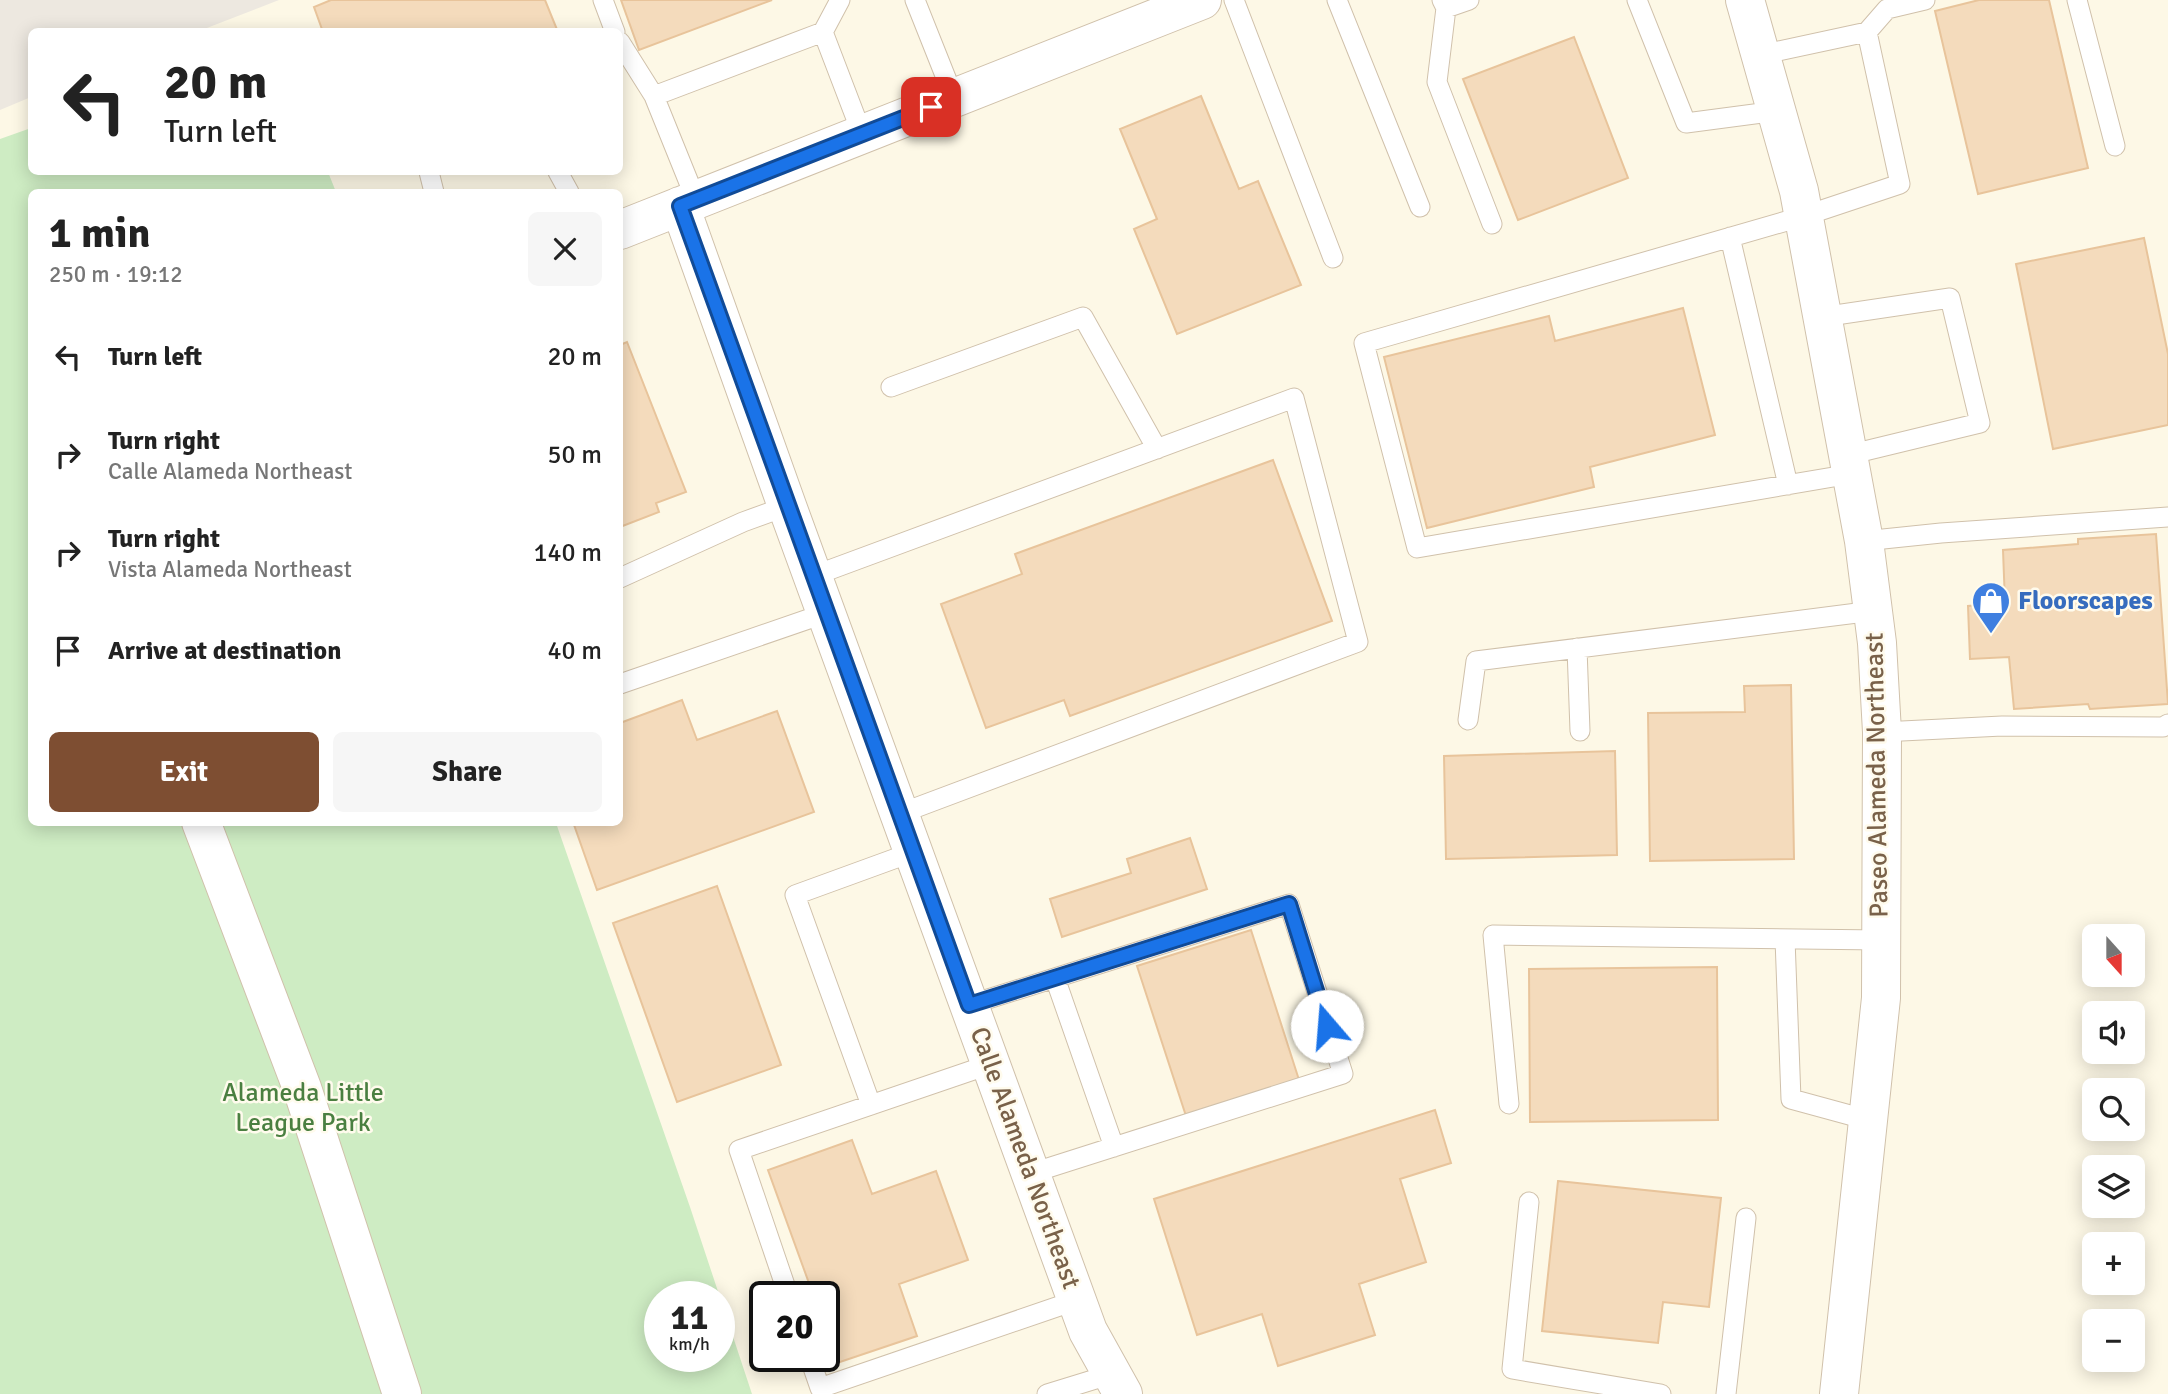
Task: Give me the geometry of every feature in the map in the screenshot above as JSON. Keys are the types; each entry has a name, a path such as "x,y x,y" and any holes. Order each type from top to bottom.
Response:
{"street":[{"path":"623,229 954,98 1146,10 1202,0"},
{"name":"Paseo Alameda Northeast","path":"1745,0 1804,216 1864,541 1873,611 1882,732 1881,998 1839,1394"},
{"name":"Calle Alameda Northeast","path":"688,203 787,506 990,1065 1088,1331 1117,1384"},
{"path":"203,826 302,1088 402,1394"}],"lane":[{"path":"603,0 614,28"},
{"path":"654,96 823,32 840,0"},
{"path":"915,0 954,98"},
{"path":"1234,0 1333,258"},
{"path":"1336,0 1420,207"},
{"path":"1469,0 1444,4 1437,82 1492,224"},
{"path":"1637,0 1686,123 1777,111"},
{"path":"1760,55 1867,32 1887,9 1924,0"},
{"path":"2077,0 2115,146"},
{"path":"823,32 862,134"},
{"path":"1822,317 1950,298 1980,423 1788,485 1417,548 1364,343 1804,216 1900,184 1867,32"},
{"path":"623,47 654,96 688,203"},
{"path":"1730,237 1788,485"},
{"path":"891,387 1083,317 1157,449"},
{"path":"813,576 1294,398 1358,642 899,814"},
{"path":"623,577 743,522 787,506"},
{"path":"1864,541 2168,517"},
{"path":"1468,720 1476,661 1873,611"},
{"path":"623,683 826,613"},
{"path":"1577,648 1580,731"},
{"path":"1882,732 2002,726 2163,727 2168,724"},
{"path":"871,1105 794,895 913,852"},
{"path":"969,1005 1289,904 1343,1074 1032,1173"},
{"path":"1508,1104 1493,935 1881,940"},
{"path":"1785,939 1791,1099 1868,1120"},
{"path":"1055,978 1114,1147"},
{"path":"784,1281 739,1150 990,1065"},
{"path":"1529,1202 1512,1369 1661,1394"},
{"path":"1726,1394 1746,1218"},
{"path":"814,1372 820,1388 1077,1300"},
{"path":"1047,1394 1117,1384"}],"shaded area":[{"path":"0,0 279,0 207,28 28,28 28,98 0,110"}],"green space":[{"name":"Alameda Little League Park","path":"28,129 28,175 329,175 335,189 28,189 28,826 557,826 715,1281 644,1281 644,1372 735,1372 735,1343 752,1394 0,1394 0,139"}],"building":[{"path":"331,0 545,0 556,28 322,28 314,7"},
{"path":"621,0 772,0 639,50"},
{"path":"1979,0 2049,0 2088,168 1978,194 1935,11"},
{"path":"1574,37 1628,178 1518,220 1463,79"},
{"path":"1201,96 1239,189 1258,181 1301,285 1177,334 1134,229 1157,219 1120,129"},
{"path":"2144,238 2168,354 2168,425 2053,449 2016,264"},
{"path":"1683,308 1715,435 1590,467 1594,487 1427,528 1384,357 1549,316 1555,341"},
{"path":"627,342 686,492 656,503 659,512 623,526 623,344"},
{"path":"1273,460 1332,621 1070,716 1064,700 986,728 941,604 1022,574 1015,554"},
{"path":"2156,534 2168,704 2090,709 2088,704 2014,709 2009,657 1970,659 1968,606 2005,603 2003,550 2078,544 2078,539"},
{"path":"1791,685 1794,859 1650,861 1648,713 1745,712 1744,686"},
{"path":"682,700 697,740 777,711 814,812 597,890 574,826 623,826 623,722"},
{"path":"1615,751 1617,855 1446,859 1444,756"},
{"path":"1190,838 1207,889 1062,937 1050,899 1131,873 1127,859"},
{"path":"717,886 781,1065 677,1102 613,923"},
{"path":"1251,930 1300,1083 1187,1119 1137,966"},
{"path":"1717,967 1718,1120 1530,1122 1529,969"},
{"path":"1435,1110 1451,1163 1400,1179 1426,1262 1359,1284 1375,1335 1278,1366 1262,1314 1197,1335 1154,1199"},
{"path":"852,1140 872,1194 936,1171 968,1260 899,1284 917,1336 840,1362 840,1281 808,1281 768,1170"},
{"path":"1558,1181 1721,1198 1709,1307 1663,1302 1658,1343 1542,1331"}],"place":[{"name":"Floorscapes","path":"1991,635"}],"route":[{"path":"931,107 680,206 969,1005 1289,904 1327,1026"}]}
